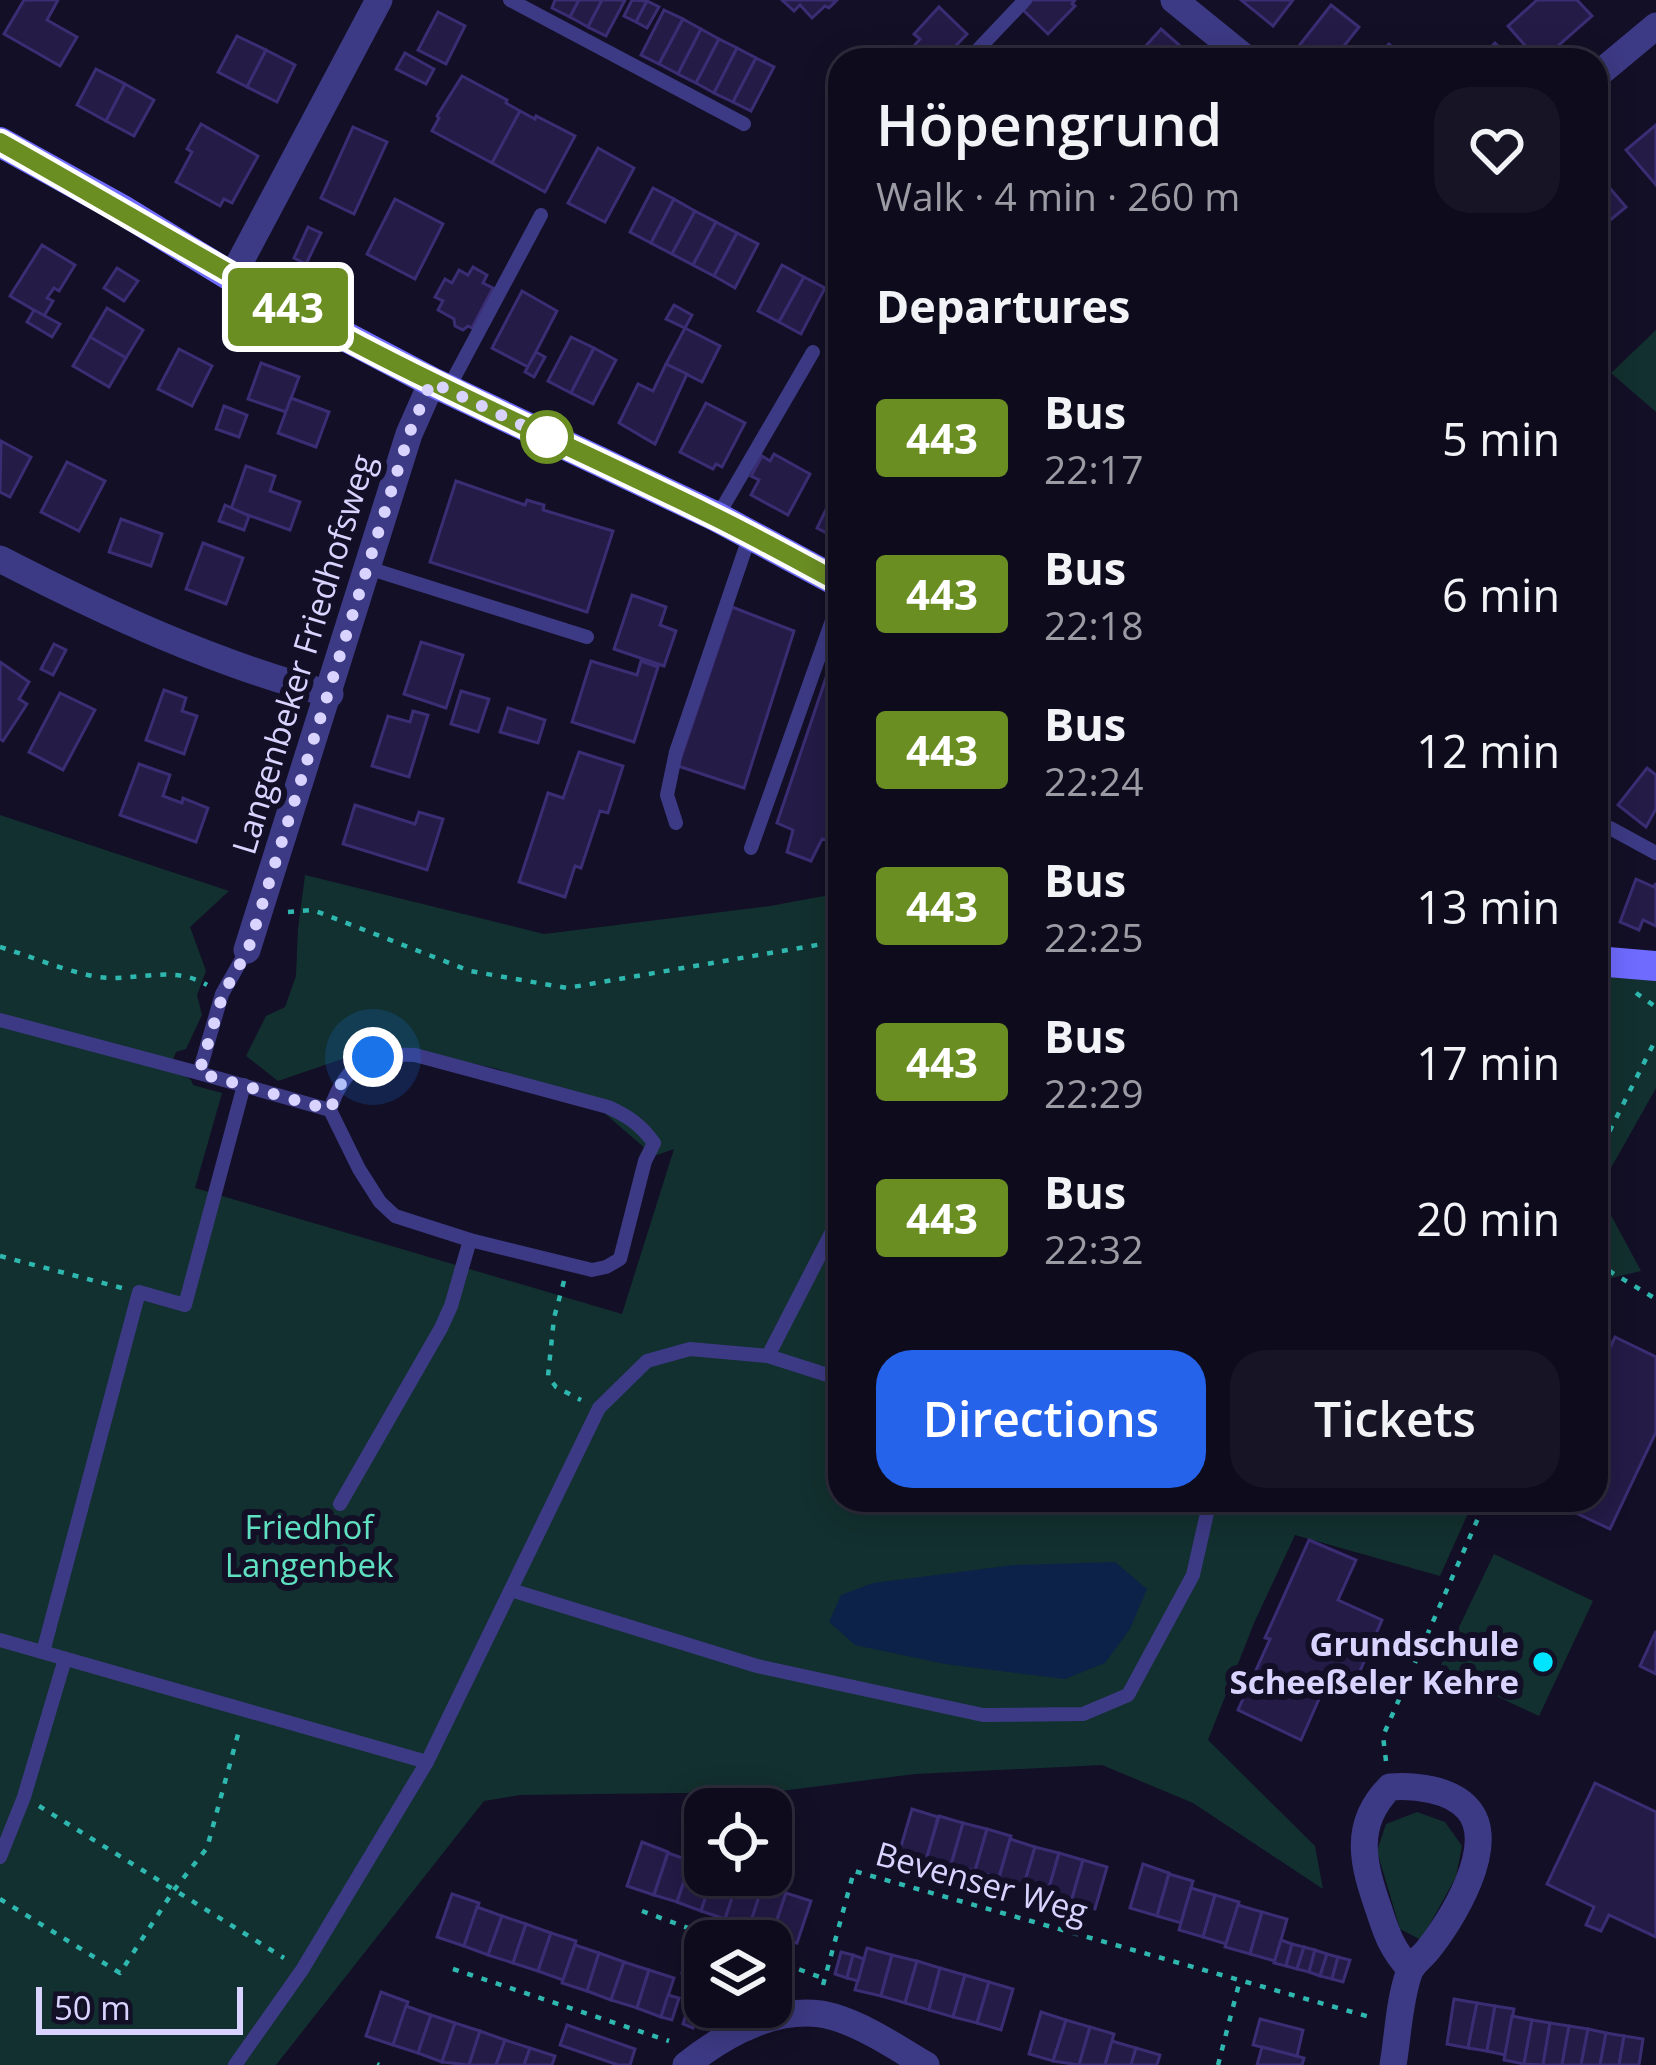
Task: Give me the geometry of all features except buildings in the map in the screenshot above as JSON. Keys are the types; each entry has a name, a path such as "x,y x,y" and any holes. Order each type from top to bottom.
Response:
{"main road":[{"path":"0,142 232,277 828,577"},
{"path":"1608,962 1656,966"}],"street":[{"path":"232,277 379,0"},
{"path":"1174,0 1233,48"},
{"path":"1608,66 1656,26"},
{"name":"Langenbeker Friedhofsweg","path":"248,950 409,434 440,385"},
{"path":"0,559 116,617 294,685 330,694"},
{"path":"1393,2065 1409,1969 1428,1950 1469,1883 1476,1862 1472,1814 1459,1800 1412,1785 1390,1786 1374,1802 1364,1844 1366,1872 1392,1949 1409,1969"},
{"path":"694,2059 758,2022 815,2014 865,2030 926,2065"}],"lane":[{"path":"510,0 744,124"},
{"path":"979,48 1025,0"},
{"path":"440,385 541,215"},
{"path":"716,518 813,352"},
{"path":"676,823 668,795 676,752 750,536"},
{"path":"368,568 587,637"},
{"path":"751,848 828,632"},
{"path":"1610,828 1656,853"},
{"path":"199,1073 223,994 248,950"},
{"path":"0,1020 330,1110 359,1168 395,1216 592,1270 620,1259 645,1161 654,1144 642,1126 622,1113 415,1055 391,1054 373,1057 344,1077 330,1110"},
{"path":"43,1652 139,1292 185,1304 244,1085"},
{"path":"768,1356 828,1239"},
{"path":"340,1504 452,1306 470,1240"},
{"path":"235,2065 302,1970 427,1762 599,1408 647,1360 690,1349 768,1356 828,1375"},
{"path":"511,1590 757,1666 983,1715 1083,1714 1128,1695 1193,1575 1207,1512"},
{"path":"0,1640 427,1762"},
{"path":"0,1857 24,1797 65,1659"}],"path":[{"path":"259,914 313,910 470,971 567,988 828,942"},
{"path":"0,947 96,977 172,973 223,994"},
{"path":"1608,1134 1656,1039"},
{"path":"0,1256 139,1292"},
{"path":"568,1264 554,1318 548,1376 556,1387 599,1408"},
{"path":"1608,1270 1656,1298"},
{"path":"1390,1786 1383,1736 1481,1512"},
{"path":"0,1899 119,1973 207,1847 245,1710"},
{"path":"24,1797 302,1970"},
{"name":"Bevenser Weg","path":"815,2014 854,1871 1400,2026"},
{"path":"642,1911 684,1927"},
{"path":"792,1967 825,1979"},
{"path":"453,1969 694,2059"},
{"path":"1218,2065 1240,1980"}],"green space":[{"path":"1656,330 1656,412 1611,373"},
{"name":"Friedhof Langenbek","path":"0,815 229,891 190,927 206,971 197,995 202,1015 186,1049 176,1052 171,1065 193,1085 222,1093 195,1188 622,1314 674,1149 654,1156 603,1112 498,1069 400,1048 348,1057 278,1081 246,1056 266,1016 285,1007 296,976 305,875 544,934 828,895 828,1512 1469,1512 1440,1576 1295,1535 1208,1740 1315,1846 1323,1889 1193,1803 1102,1765 915,1774 792,1790 684,1788 684,1793 520,1795 484,1801 276,2065 0,2065"},
{"path":"1608,970 1656,979 1656,1088 1608,1173"},
{"path":"1608,1210 1641,1271 1608,1279"},
{"path":"1494,1554 1593,1601 1539,1716 1439,1669"},
{"path":"1417,1812 1445,1822 1462,1846 1456,1877 1421,1940 1400,1929 1377,1851 1386,1824"}],"water":[{"path":"1115,1562 1147,1589 1130,1629 1105,1663 1065,1679 945,1664 855,1645 829,1622 841,1595 873,1583 1014,1565"}],"bus line":[{"name":"443","path":"0,142 232,277 431,382 828,577"}],"place":[{"name":"Grundschule Scheeßeler Kehre","path":"1543,1662"}],"route":[{"path":"373,1057 344,1077 330,1110 199,1073 223,994 248,950 409,434 431,382 547,437"}]}
